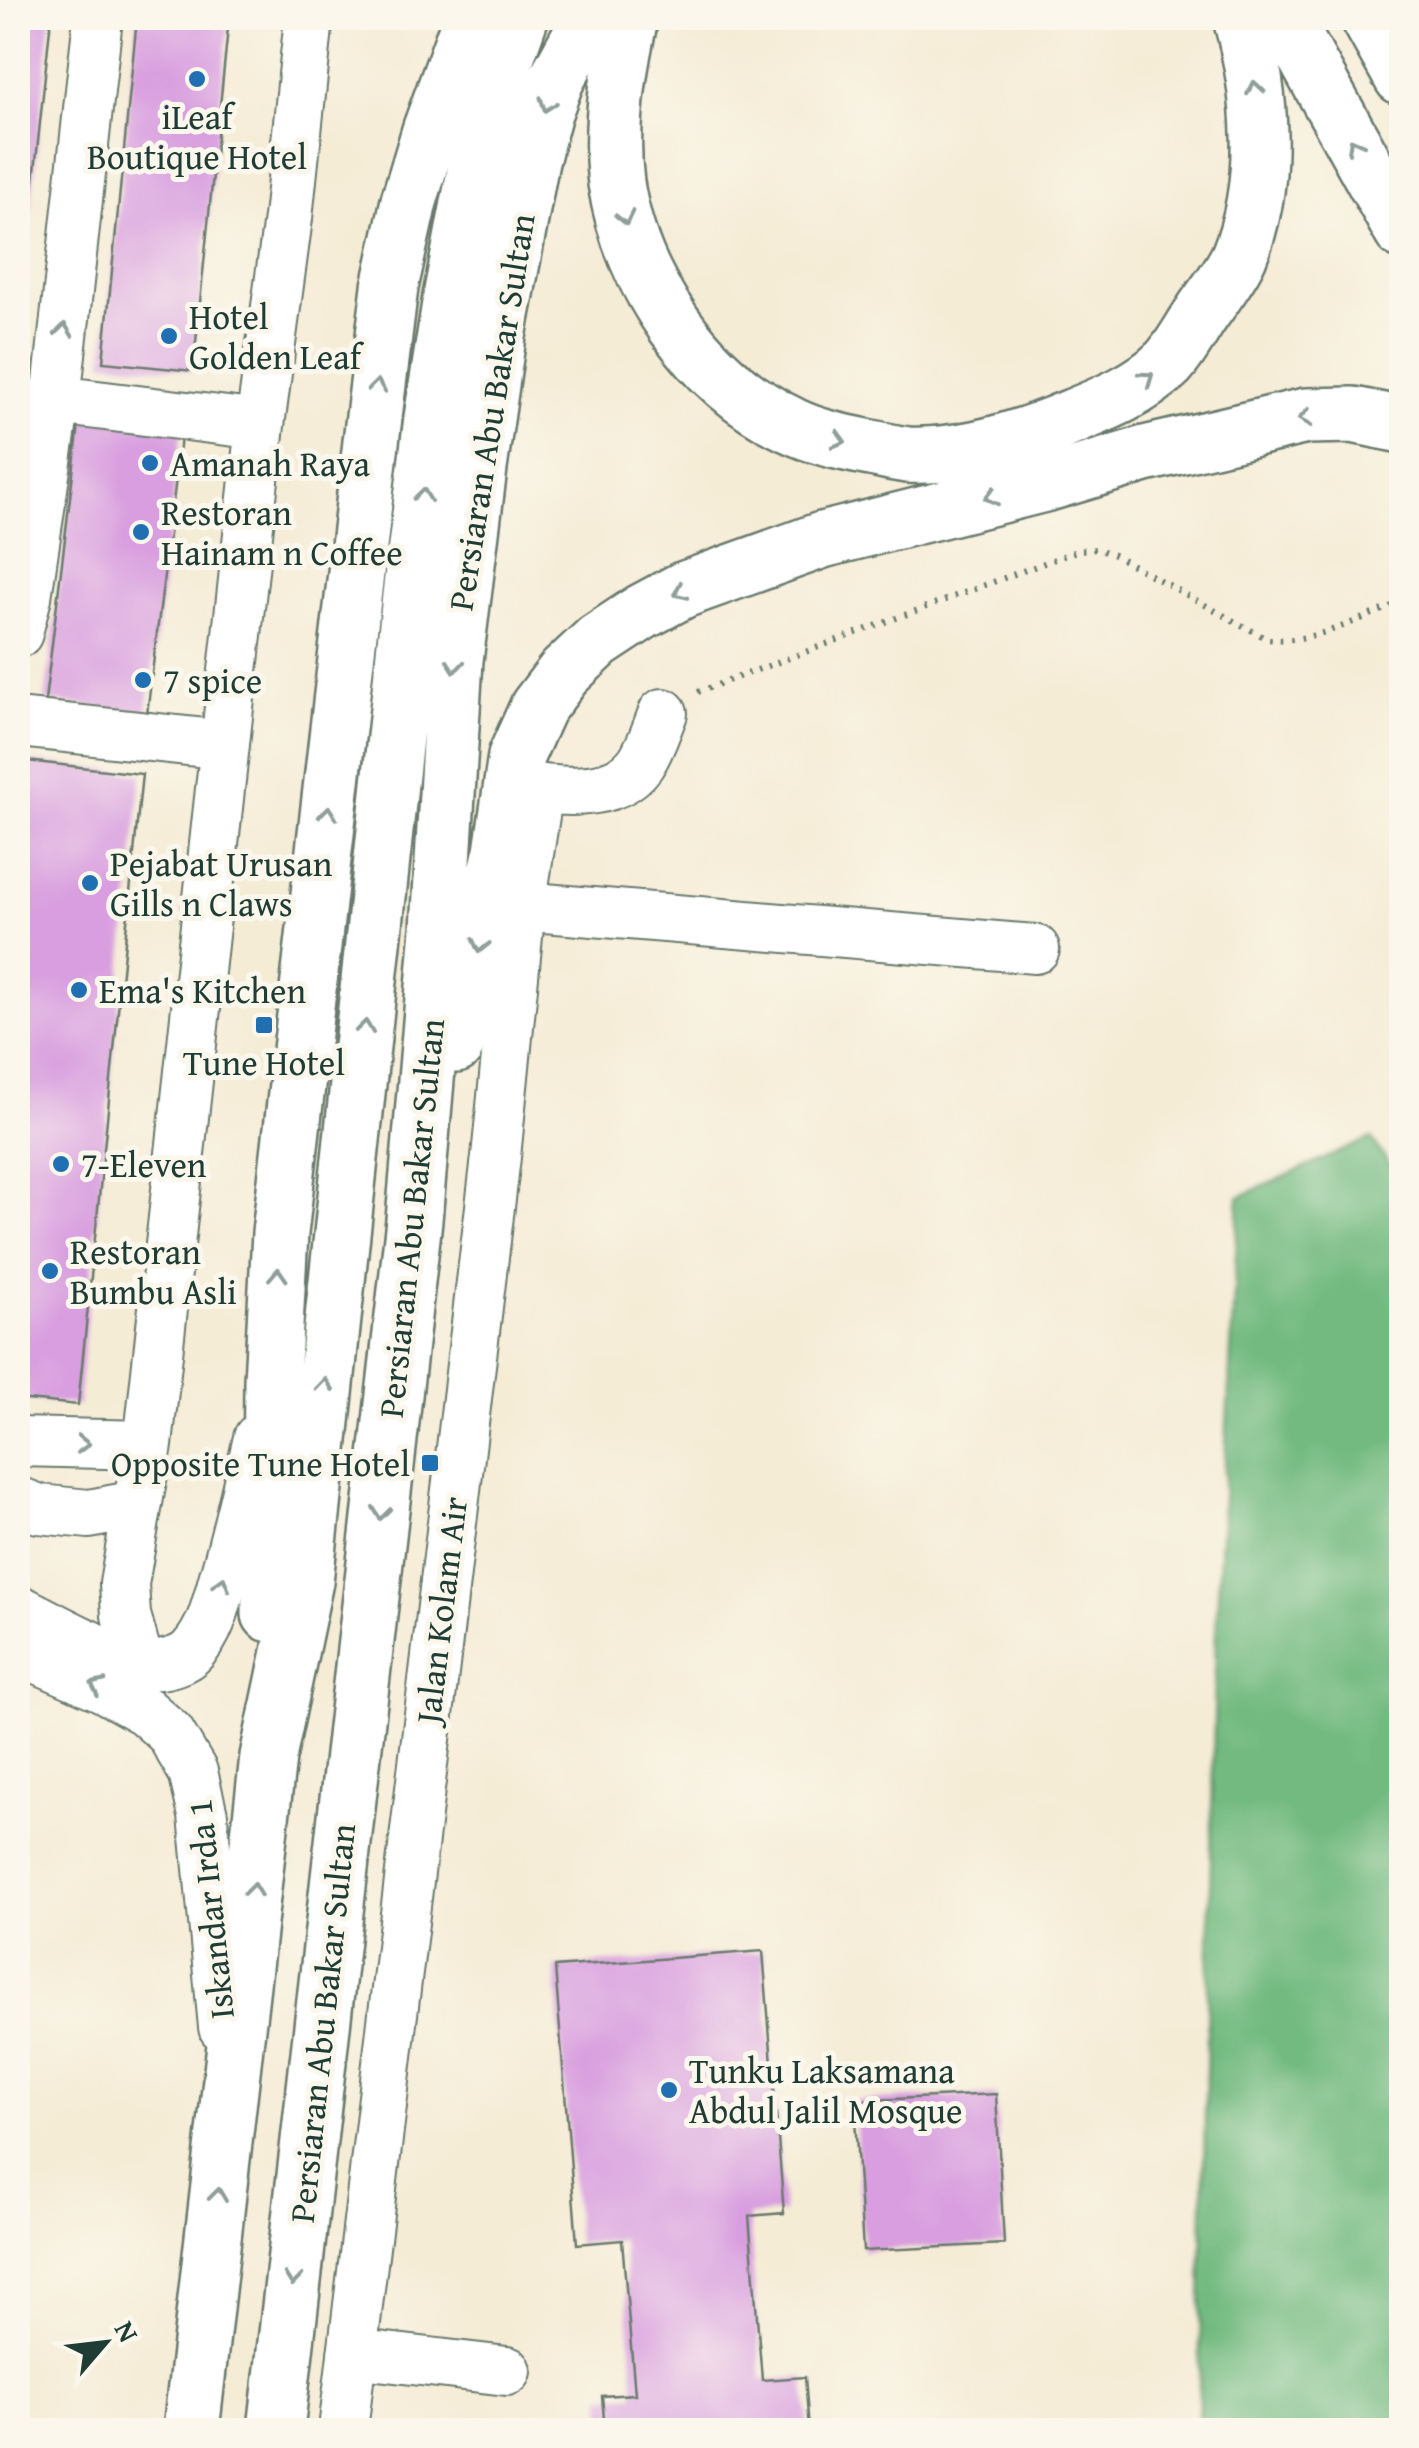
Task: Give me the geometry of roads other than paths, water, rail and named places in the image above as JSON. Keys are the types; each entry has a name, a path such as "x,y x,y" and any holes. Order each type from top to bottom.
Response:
{"highway":[{"path":"268,1757 272,1382 282,1214 390,287 409,201 471,18"},
{"name":"Persiaran Abu Bakar Sultan","path":"191,2430 268,1757 305,1581 411,588 438,383 450,296 481,142 520,18"},
{"name":"Persiaran Abu Bakar Sultan","path":"276,2430 414,1220 439,929 455,660 493,374 517,228 544,112 556,80 590,18"},
{"path":"630,18 614,126 616,183 630,240 658,300 705,364 743,396 792,426 852,444 906,454 944,454 999,443 1047,427 1138,386 1169,362 1238,259 1250,220 1257,178 1257,103 1241,18"},
{"path":"1284,18 1402,231"},
{"path":"1369,18 1402,77"},
{"path":"414,1220 502,851 526,787 516,756 538,706 564,673 598,642 682,590 822,540 1048,483 1145,454 1306,416 1353,415 1402,426"}],"street":[{"path":"18,633 28,597 37,405 98,18"},
{"path":"155,1662 126,1615 124,1584 148,1445 260,425 288,218 309,18"},
{"path":"37,405 260,425"},
{"path":"526,787 588,790 612,786 639,766 675,704"},
{"path":"18,722 225,744"},
{"name":"Jalan Kolam Air","path":"344,2430 494,1177 522,906 526,787"},
{"path":"522,906 1034,949"},
{"path":"18,1609 126,1661 155,1662 190,1654 208,1630 234,1543 272,1382"},
{"path":"18,1442 148,1445"},
{"path":"18,1502 39,1509 88,1514 136,1505"},
{"name":"Iskandar Irda 1","path":"18,1650 104,1688 144,1711 170,1734 193,1772 203,1815 230,2091"},
{"path":"352,2354 507,2371"}],"place":[{"name":"iLeaf Boutique Hotel","path":"197,79"},
{"name":"Hotel Golden Leaf","path":"169,336"},
{"name":"Amanah Raya","path":"150,463"},
{"name":"Restoran Hainam n Coffee","path":"141,532"},
{"name":"7 spice","path":"143,680"},
{"name":"Pejabat Urusan Gills n Claws","path":"90,883"},
{"name":"Ema's Kitchen","path":"79,990"},
{"name":"Tune Hotel","path":"264,1025"},
{"name":"7-Eleven","path":"61,1164"},
{"name":"Restoran Bumbu Asli","path":"50,1271"},
{"name":"Opposite Tune Hotel","path":"430,1463"},
{"name":"Tunku Laksamana Abdul Jalil Mosque","path":"669,2090"}]}
